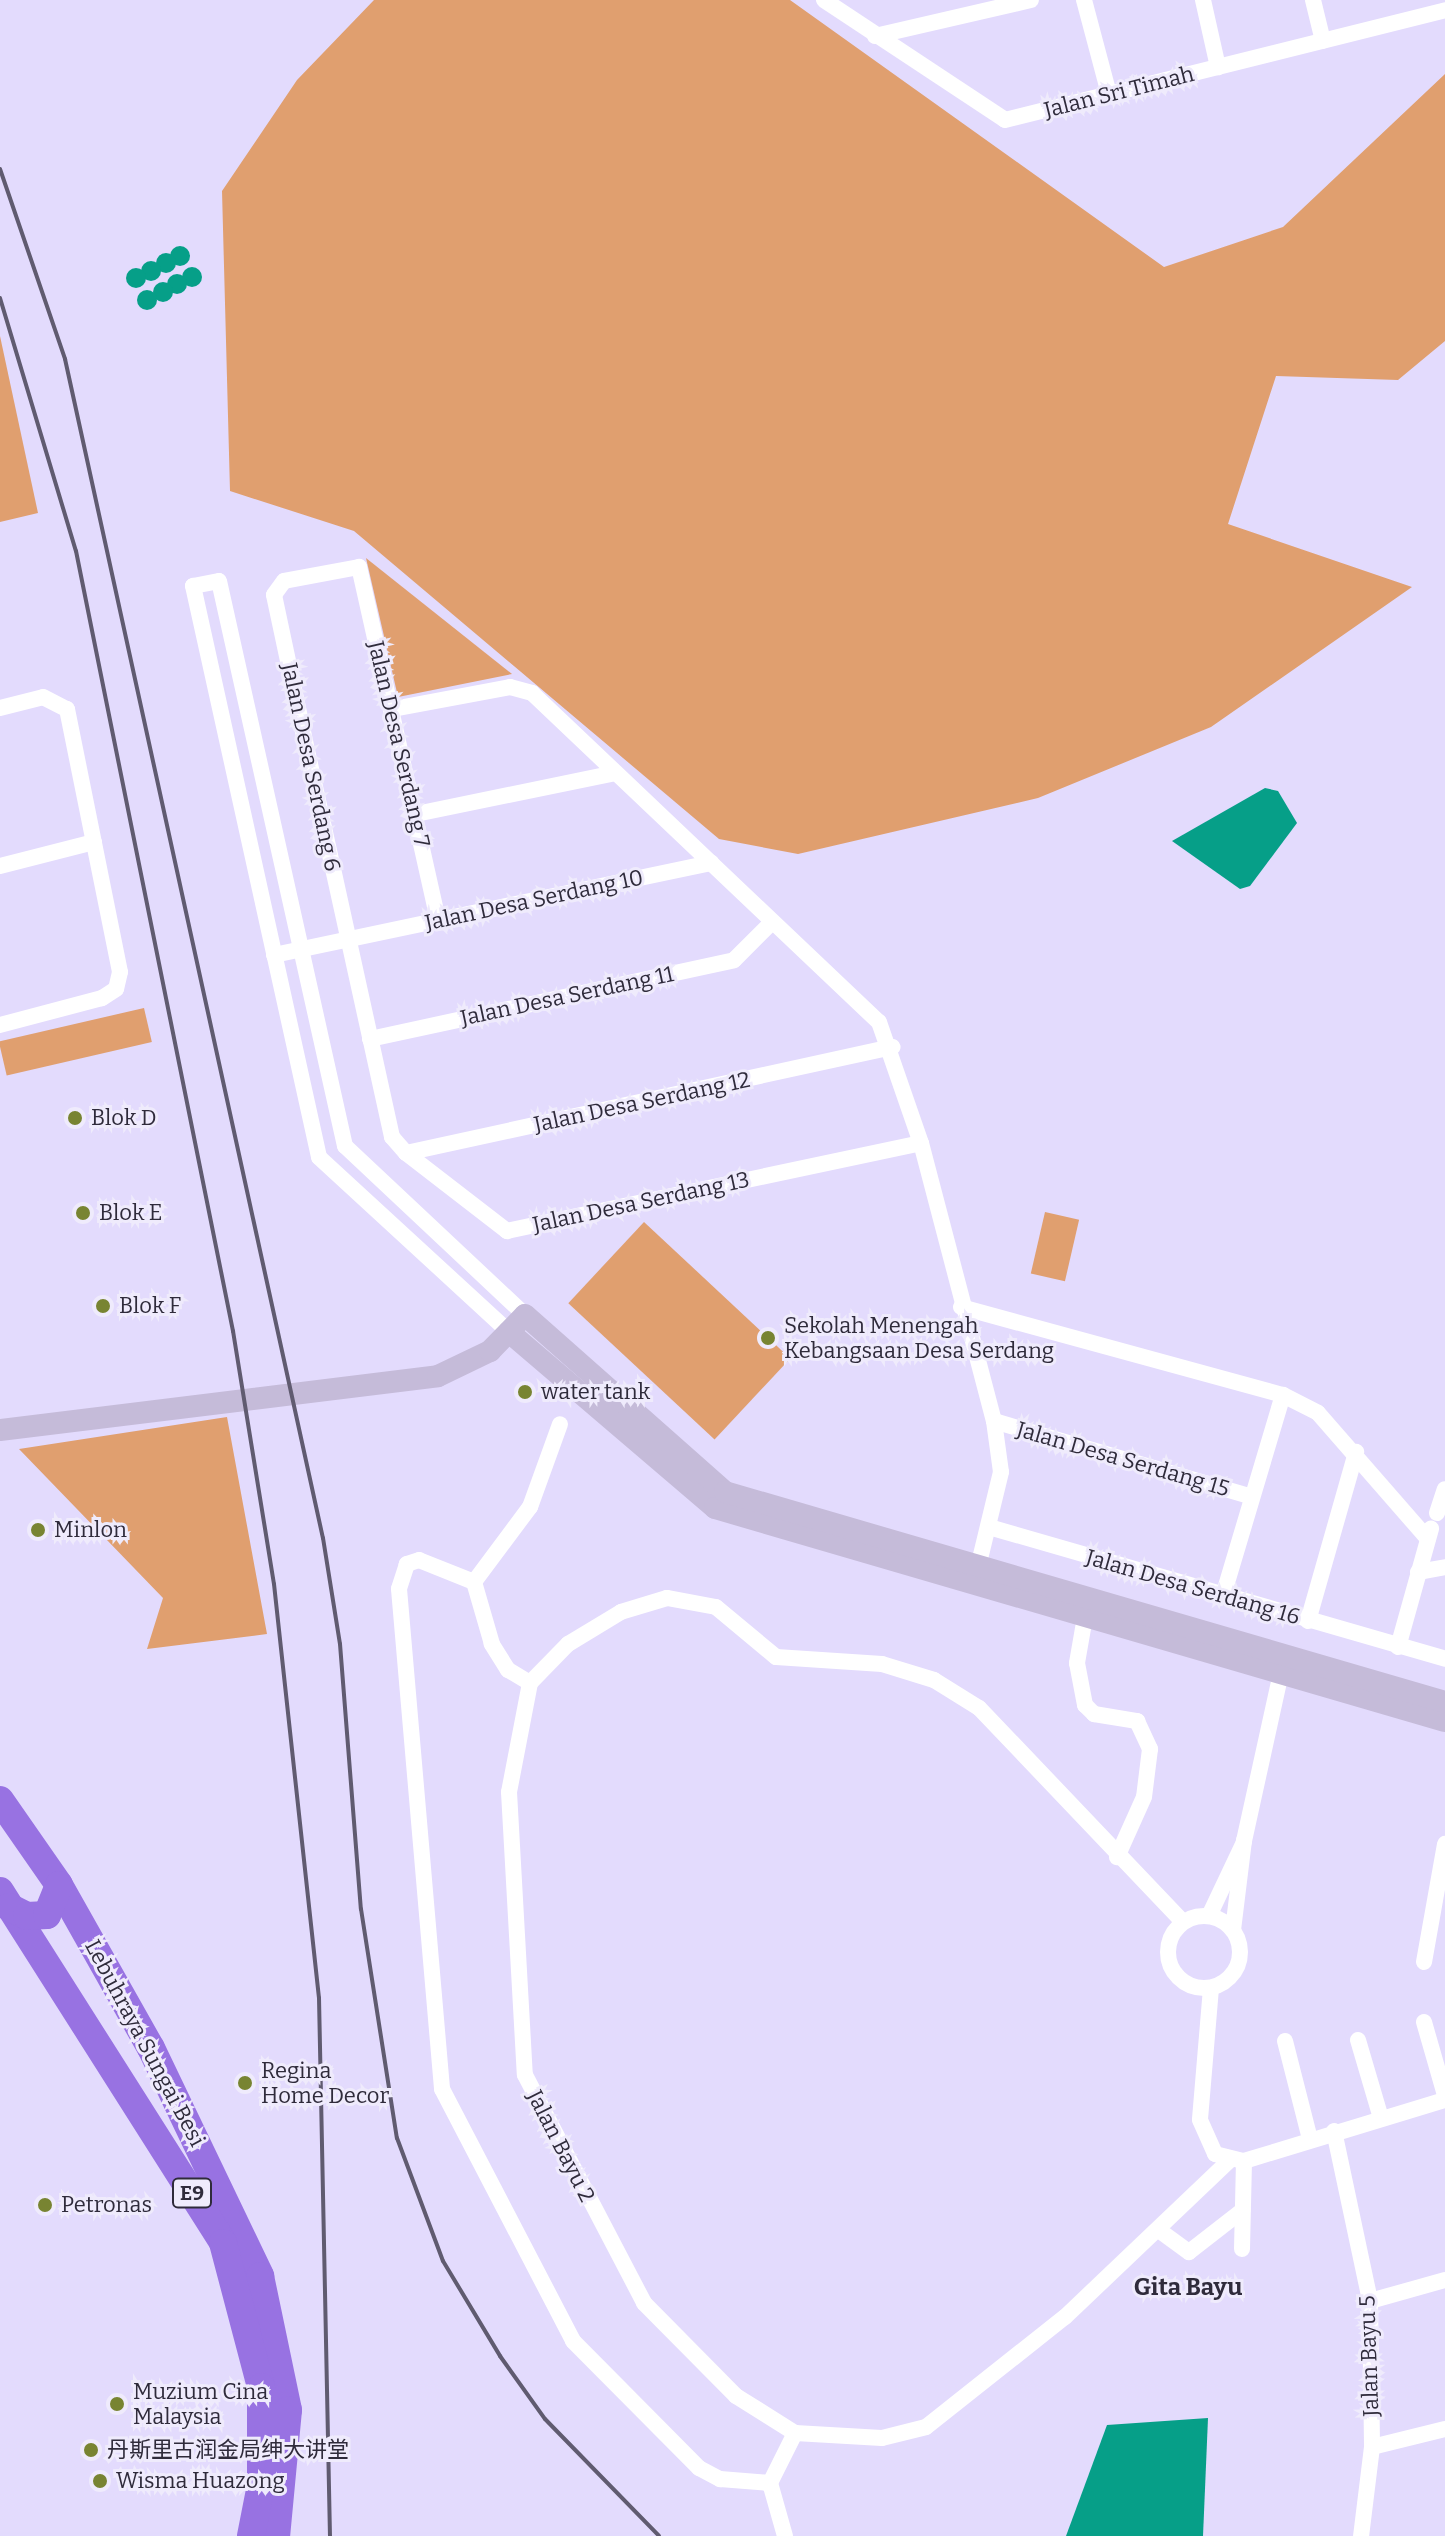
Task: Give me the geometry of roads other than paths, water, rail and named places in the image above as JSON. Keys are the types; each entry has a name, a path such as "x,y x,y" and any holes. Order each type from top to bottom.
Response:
{"highway":[{"name":"Lebuhraya Sungai Besi","path":"0,1800 59,1885 151,2048 260,2276 288,2410 276,2536"},
{"path":"5,1899 27,1916 47,1915 59,1885"},
{"name":"Lebuhraya Sungai Besi","path":"5,1899 223,2243 261,2387 261,2485 251,2536"}],"street":[{"name":"Jalan Sri Timah","path":"824,0 1005,120 1323,41 1420,8 1445,10"},
{"path":"954,0 958,17"},
{"path":"875,36 1031,0"},
{"path":"1084,0 1109,94"},
{"path":"1203,0 1218,67"},
{"path":"1313,0 1323,41"},
{"name":"Jalan Desa Serdang 7","path":"274,595 284,581 359,567 438,920"},
{"path":"1445,1702 1282,1667 1085,1617 976,1575 715,1508 509,1332 319,1157 193,586 219,581 345,1146 525,1315 725,1492 976,1575 1282,1667 1445,1721"},
{"name":"Jalan Desa Serdang 6","path":"274,595 352,938 392,1137"},
{"path":"393,709 521,688 862,1004 885,1048 921,1143 961,1307 994,1421 1001,1472 976,1575"},
{"path":"0,708 43,697 67,709 120,972 116,989 0,1025"},
{"path":"416,814 615,773"},
{"path":"0,866 94,842"},
{"name":"Jalan Desa Serdang 10","path":"274,955 711,863"},
{"name":"Jalan Desa Serdang 11","path":"370,1039 734,960 772,922"},
{"name":"Jalan Desa Serdang 12","path":"406,1153 885,1048"},
{"name":"Jalan Desa Serdang 13","path":"392,1137 406,1153 507,1231 921,1143"},
{"path":"961,1307 1283,1395 1318,1413 1432,1527"},
{"path":"0,1430 318,1394 438,1376 490,1351 525,1315"},
{"path":"1223,1596 1283,1395"},
{"name":"Jalan Desa Serdang 15","path":"994,1421 1252,1497"},
{"path":"474,1582 530,1507 560,1424"},
{"path":"1308,1621 1356,1452"},
{"path":"1398,1647 1445,1489"},
{"name":"Jalan Desa Serdang 16","path":"989,1527 1445,1659"},
{"path":"474,1582 419,1560 407,1564 399,1589 442,2089 573,2341 699,2468 720,2479 770,2483"},
{"path":"1418,1572 1445,1567"},
{"path":"474,1582 492,1644 508,1670 530,1683 568,1644 621,1612 667,1598 716,1607 776,1657 882,1664 956,1694 979,1708 1117,1857 1183,1922"},
{"path":"1085,1617 1077,1663 1085,1705 1094,1714 1137,1721 1150,1749 1144,1797 1117,1857"},
{"path":"1233,1930 1209,1916 1183,1922 1169,1942 1170,1964 1191,1986 1211,1988 1236,1970 1241,1950 1233,1930 1244,1841 1282,1667"},
{"name":"Jalan Bayu 2","path":"530,1683 509,1792 525,2075 644,2303 736,2396 795,2433"},
{"path":"1209,1916 1244,1841"},
{"path":"1424,1962 1445,1844"},
{"path":"1211,1988 1200,2120 1204,2142 1237,2160"},
{"path":"785,2536 770,2483 795,2433 882,2438 926,2427 960,2406 1237,2160 1445,2098 1424,2022"},
{"path":"1358,2040 1381,2118"},
{"path":"1285,2041 1310,2139"},
{"name":"Jalan Bayu 5","path":"1334,2131 1370,2301 1372,2447 1361,2536"},
{"path":"1237,2160 1243,2210 1242,2249"},
{"path":"1160,2231 1189,2252 1204,2248 1243,2210"},
{"path":"1370,2301 1445,2280"},
{"path":"1372,2447 1445,2429"}],"railway":[{"path":"0,169 65,359 323,1538 340,1644 361,1909 397,2138 443,2261 500,2356 545,2419 659,2536"},
{"path":"0,298 76,551 233,1331 274,1584 319,1998 330,2536"}],"place":[{"name":"Blok D","path":"75,1118"},
{"name":"Blok E","path":"83,1213"},
{"name":"Blok F","path":"103,1306"},
{"name":"Sekolah Menengah Kebangsaan Desa Serdang","path":"768,1338"},
{"name":"water tank","path":"525,1392"},
{"name":"Minlon","path":"38,1530"},
{"name":"Regina Home Decor","path":"245,2083"},
{"name":"Petronas","path":"45,2205"},
{"name":"Muzium Cina Malaysia","path":"117,2404"},
{"name":"丹斯里古润金局绅大讲堂","path":"91,2450"},
{"name":"Wisma Huazong","path":"100,2481"}],"district":[{"name":"Gita Bayu","path":"1188,2288"}]}
